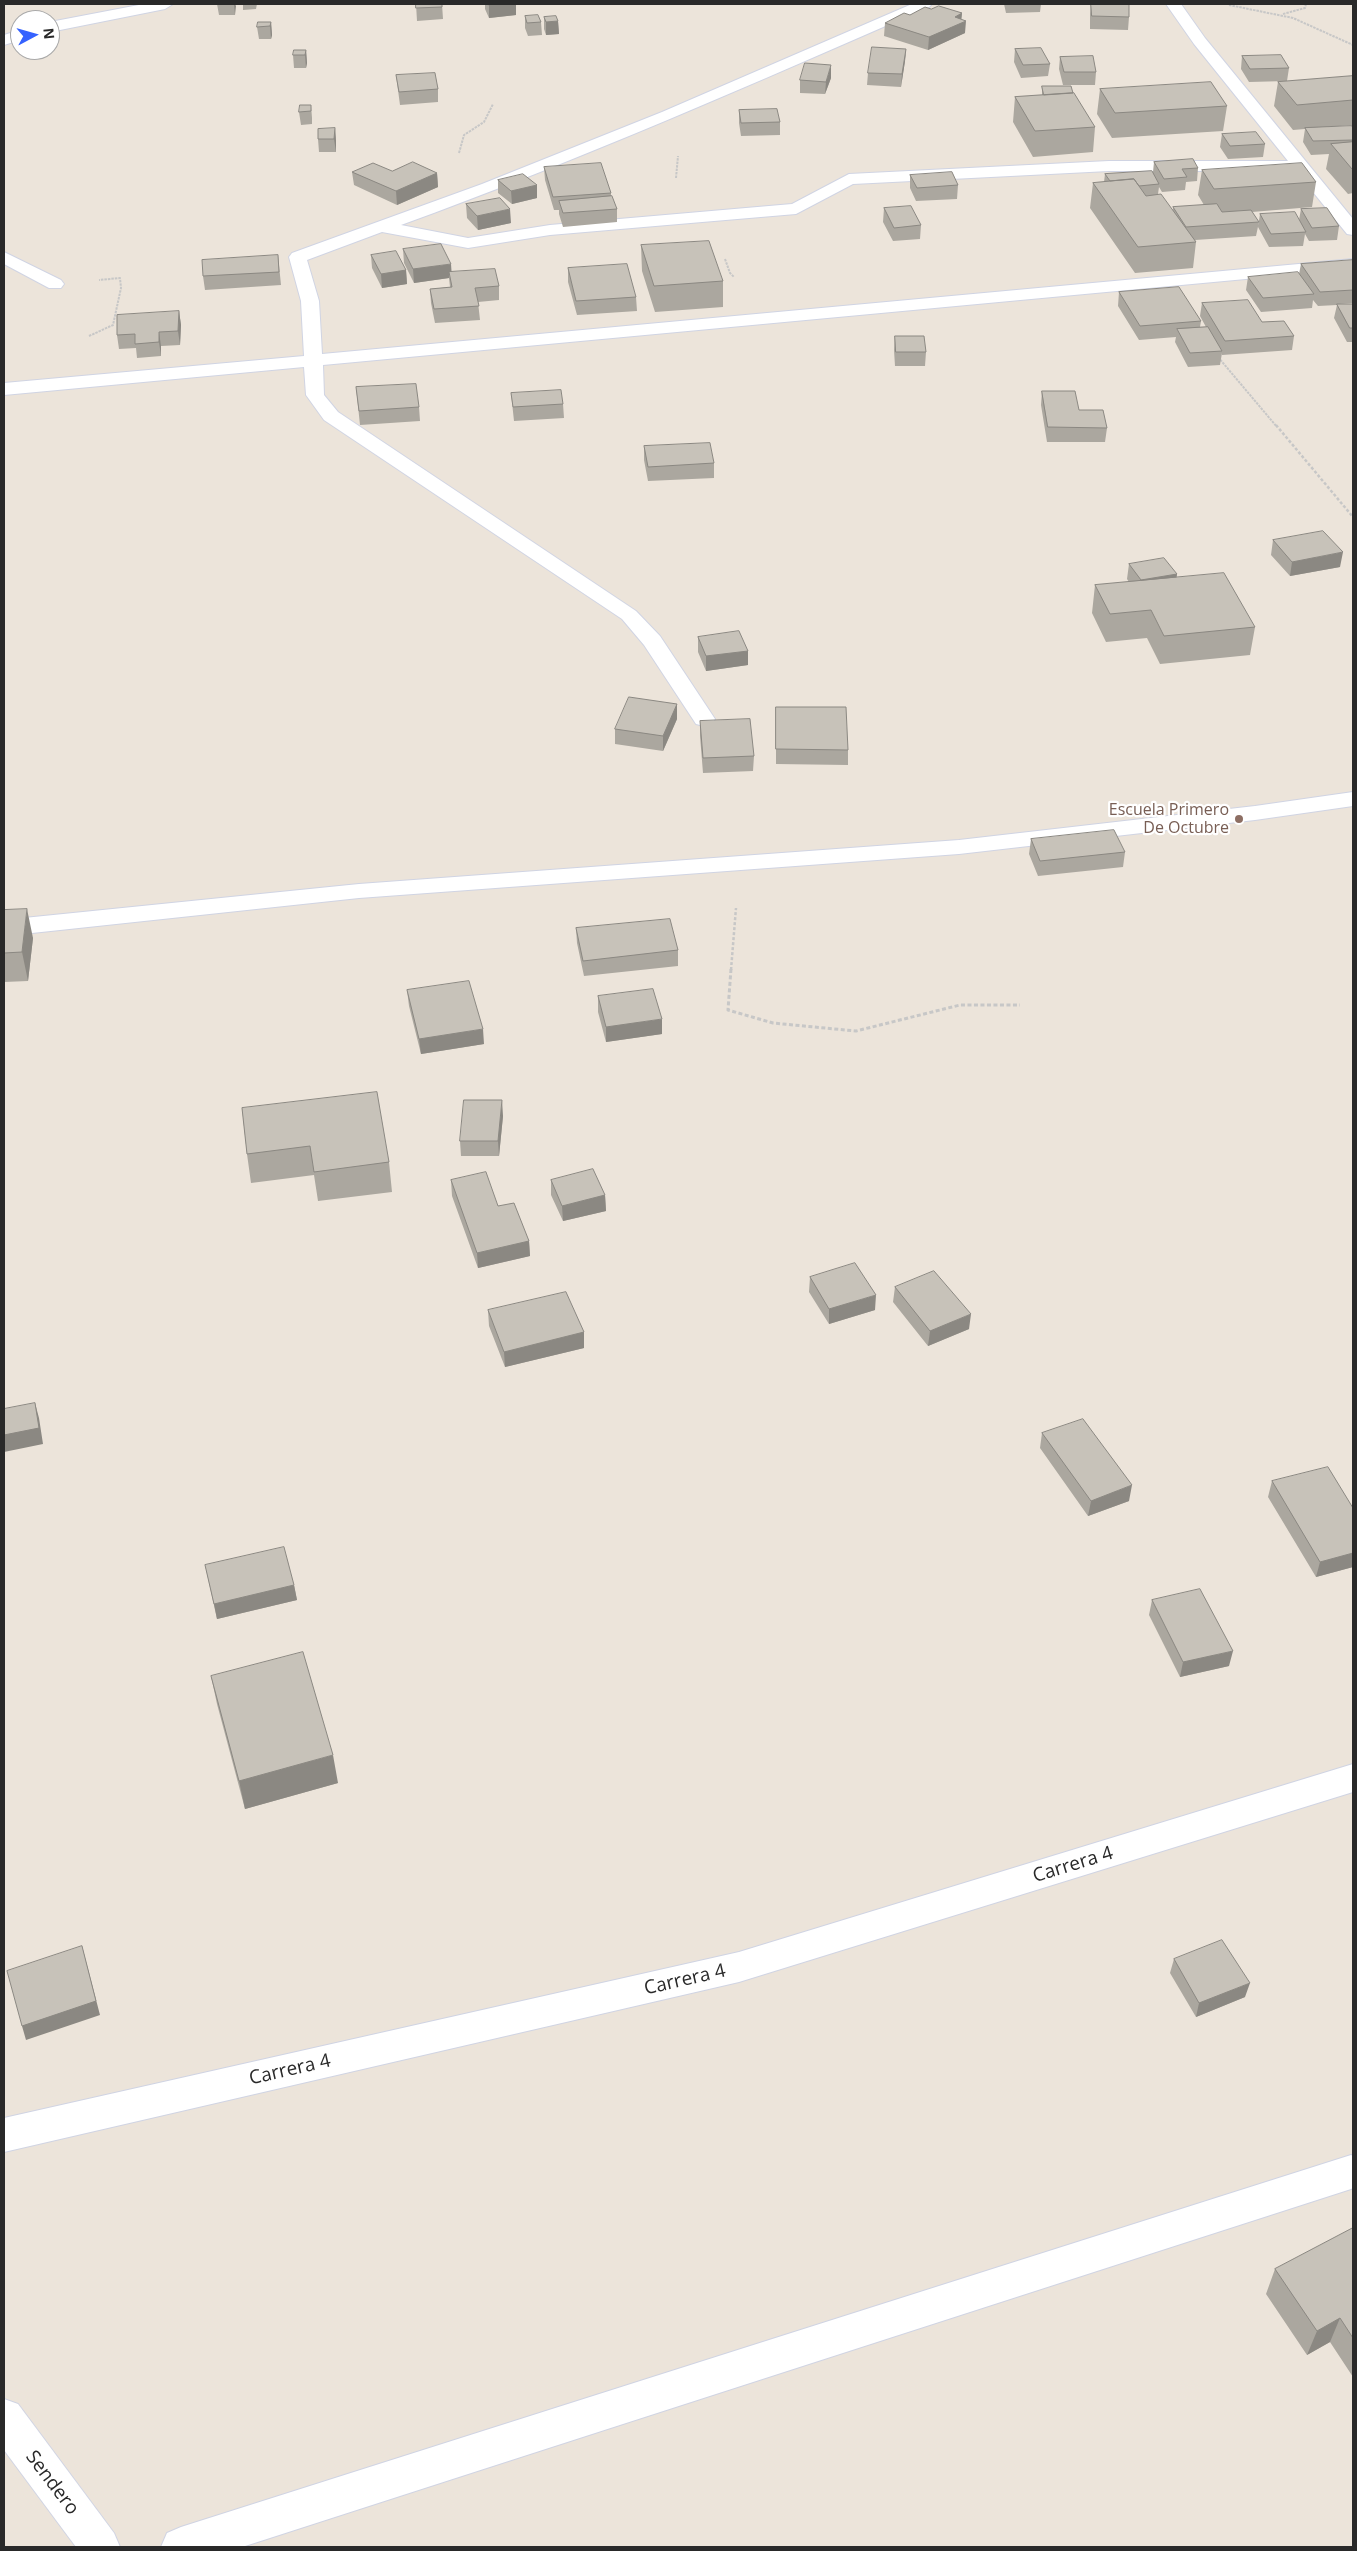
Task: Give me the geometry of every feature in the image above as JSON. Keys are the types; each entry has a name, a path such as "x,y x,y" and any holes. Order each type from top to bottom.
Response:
{"street":[{"path":"60,25 165,4"},
{"path":"704,719 652,641 629,615 331,416 315,395 310,302 298,257 488,188 668,115 924,4"},
{"path":"1174,4 1199,41 1353,230"},
{"path":"380,227 468,242 550,230 796,209 849,179 1109,166 1300,166"},
{"path":"4,258 55,284"},
{"path":"4,389 1176,282 1353,264"},
{"path":"4,928 359,891 959,847 1055,834 1276,811 1353,798"},
{"name":"Carrera 4","path":"4,2135 739,1967 1353,1778"},
{"path":"181,2547 1351,2172"},
{"name":"Sendero","path":"4,2418 100,2547"}],"path":[{"path":"1282,14 1305,8 1306,4"},
{"path":"1227,5 1270,10 1318,25 1353,45"},
{"path":"55,284 120,278 121,288 113,325 86,338"},
{"path":"1176,282 1218,357 1353,517"},
{"path":"739,863 728,1010 773,1023 856,1031 960,1005 1020,1006"}],"building":[{"path":"416,4 442,4 442,7 416,8"},
{"path":"1091,4 1129,4 1129,17 1092,16"},
{"path":"939,6 962,13 955,17 966,21 929,37 885,23 904,13 910,15 925,7 931,9"},
{"path":"538,15 541,22 527,23 525,16"},
{"path":"556,16 558,21 546,22 544,17"},
{"path":"258,22 271,22 270,26 257,27"},
{"path":"872,47 906,49 902,74 868,73"},
{"path":"1041,48 1050,64 1023,65 1015,49"},
{"path":"294,50 306,50 305,55 293,55"},
{"path":"1281,55 1289,68 1250,69 1242,56"},
{"path":"1093,56 1096,72 1064,72 1060,57"},
{"path":"805,63 831,65 826,82 800,80"},
{"path":"435,73 438,89 399,92 396,75"},
{"path":"1353,76 1353,100 1297,105 1278,82"},
{"path":"1211,82 1227,106 1115,113 1100,89"},
{"path":"1042,86 1071,86 1073,93 1044,95"},
{"path":"1074,93 1095,127 1035,131 1015,97"},
{"path":"300,105 311,105 311,111 299,112"},
{"path":"777,109 780,122 741,123 739,110"},
{"path":"1352,126 1353,140 1313,141 1305,128"},
{"path":"335,128 334,139 318,139 318,129"},
{"path":"1256,132 1265,144 1230,146 1222,134"},
{"path":"1353,142 1353,168 1352,169 1331,144"},
{"path":"1193,159 1198,168 1182,169 1187,177 1164,179 1154,162"},
{"path":"413,162 437,173 396,191 352,172 373,163 392,171"},
{"path":"601,163 611,193 553,197 544,167"},
{"path":"1302,163 1316,182 1214,189 1202,170"},
{"path":"1152,171 1159,184 1139,186 1134,179 1110,181 1105,174"},
{"path":"952,172 958,185 917,188 910,175"},
{"path":"523,174 537,185 511,191 498,180"},
{"path":"1134,179 1146,196 1161,194 1196,242 1138,247 1093,183"},
{"path":"612,196 617,209 563,213 559,201"},
{"path":"500,198 510,209 477,216 466,204"},
{"path":"1217,204 1222,212 1251,210 1259,222 1186,227 1173,207"},
{"path":"911,206 921,225 894,228 884,208"},
{"path":"1327,208 1339,226 1312,228 1301,209"},
{"path":"1295,212 1306,232 1271,234 1260,214"},
{"path":"709,241 723,281 654,286 641,245"},
{"path":"441,244 451,264 413,269 403,249"},
{"path":"396,251 406,270 381,274 371,255"},
{"path":"278,255 279,272 203,276 202,260"},
{"path":"1353,260 1353,290 1320,292 1301,264"},
{"path":"627,264 636,297 576,301 568,268"},
{"path":"495,269 499,286 475,288 479,306 434,309 430,289 452,287 449,272"},
{"path":"1298,272 1314,294 1263,298 1248,277"},
{"path":"1179,287 1201,321 1140,326 1119,292"},
{"path":"1248,300 1262,322 1284,321 1294,336 1225,341 1202,303"},
{"path":"1337,304 1353,304 1353,328 1350,328"},
{"path":"179,311 178,331 159,332 159,342 135,344 135,334 117,335 117,315"},
{"path":"1208,327 1222,351 1190,353 1177,329"},
{"path":"895,336 924,336 926,352 896,352"},
{"path":"416,384 419,407 359,411 356,387"},
{"path":"561,390 563,404 513,407 511,393"},
{"path":"1042,391 1075,391 1079,410 1103,410 1107,428 1048,427"},
{"path":"710,443 714,463 648,467 644,446"},
{"path":"1323,531 1343,552 1292,562 1273,540"},
{"path":"1164,558 1177,574 1141,580 1129,564"},
{"path":"1224,573 1255,627 1164,636 1151,610 1110,614 1095,585"},
{"path":"739,631 748,651 706,656 698,637"},
{"path":"629,697 677,704 663,736 615,729"},
{"path":"776,707 846,707 848,750 776,749"},
{"path":"750,719 754,756 703,758 700,721"},
{"path":"1114,830 1125,852 1040,861 1031,839"},
{"path":"27,909 22,952 4,953 4,910"},
{"path":"670,919 678,950 583,961 576,928"},
{"path":"469,981 483,1029 419,1039 407,990"},
{"path":"653,989 662,1019 606,1027 598,996"},
{"path":"377,1092 389,1162 314,1172 310,1146 247,1154 242,1108"},
{"path":"464,1100 502,1100 498,1141 460,1141"},
{"path":"593,1169 605,1195 562,1206 551,1180"},
{"path":"486,1172 498,1206 514,1203 529,1241 477,1253 451,1180"},
{"path":"855,1263 876,1295 829,1309 810,1277"},
{"path":"934,1271 971,1314 930,1331 895,1287"},
{"path":"566,1292 584,1332 504,1352 488,1310"},
{"path":"35,1403 39,1428 4,1435 4,1409"},
{"path":"1083,1419 1132,1485 1091,1501 1042,1433"},
{"path":"1328,1467 1353,1508 1353,1553 1320,1562 1272,1481"},
{"path":"284,1547 294,1585 214,1604 205,1565"},
{"path":"1200,1589 1233,1651 1183,1662 1152,1600"},
{"path":"303,1652 333,1755 239,1781 211,1676"},
{"path":"1222,1940 1250,1983 1199,2003 1174,1959"},
{"path":"82,1946 96,2001 22,2026 7,1971"},
{"path":"1353,2228 1353,2338 1340,2318 1317,2331 1275,2269"}],"place":[{"name":"Escuela Primero De Octubre","path":"1239,819"}]}
